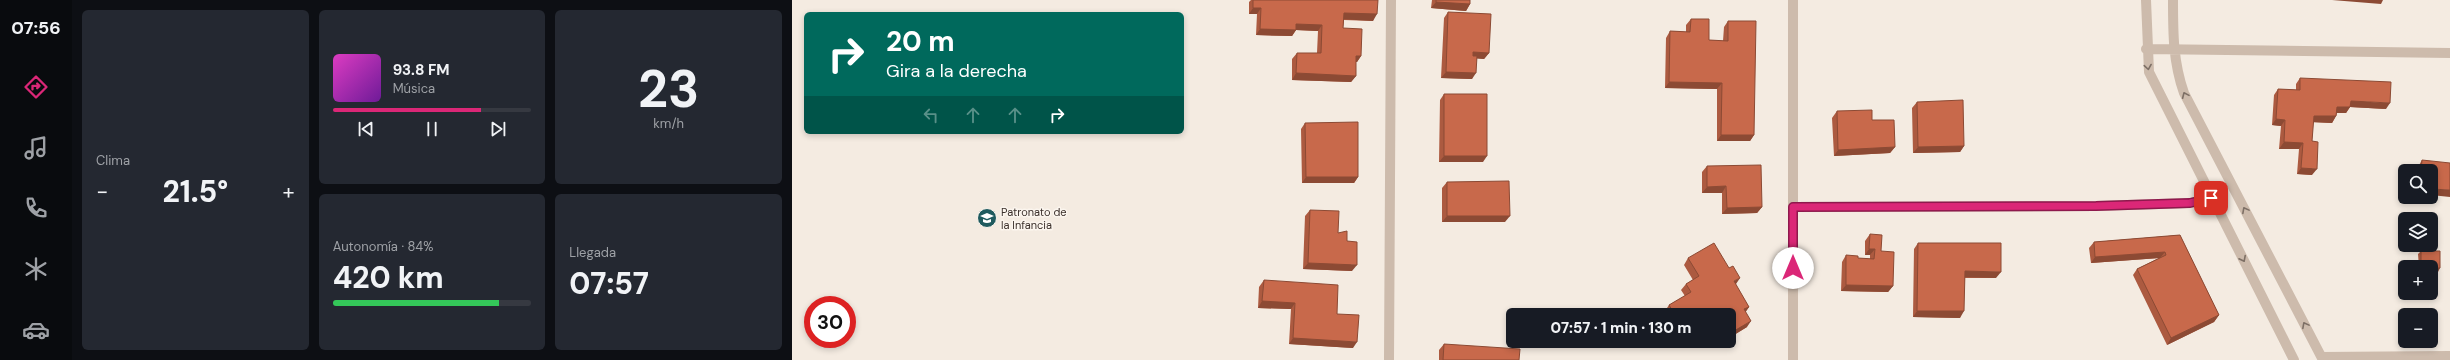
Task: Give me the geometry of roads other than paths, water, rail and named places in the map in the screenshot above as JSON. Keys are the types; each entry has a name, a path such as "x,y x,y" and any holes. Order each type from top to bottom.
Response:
{"street":[{"path":"1389,360 1391,0"},
{"path":"1793,0 1793,360"},
{"path":"2146,0 2146,49 2149,72 2211,198 2294,360"},
{"path":"2173,0 2173,49 2176,71 2184,93 2322,358 2450,356"},
{"path":"2146,49 2450,53"},
{"path":"1793,207 2096,206 2190,203 2211,198"}],"place":[{"name":"Patronato de la Infancia","path":"987,218"}]}
